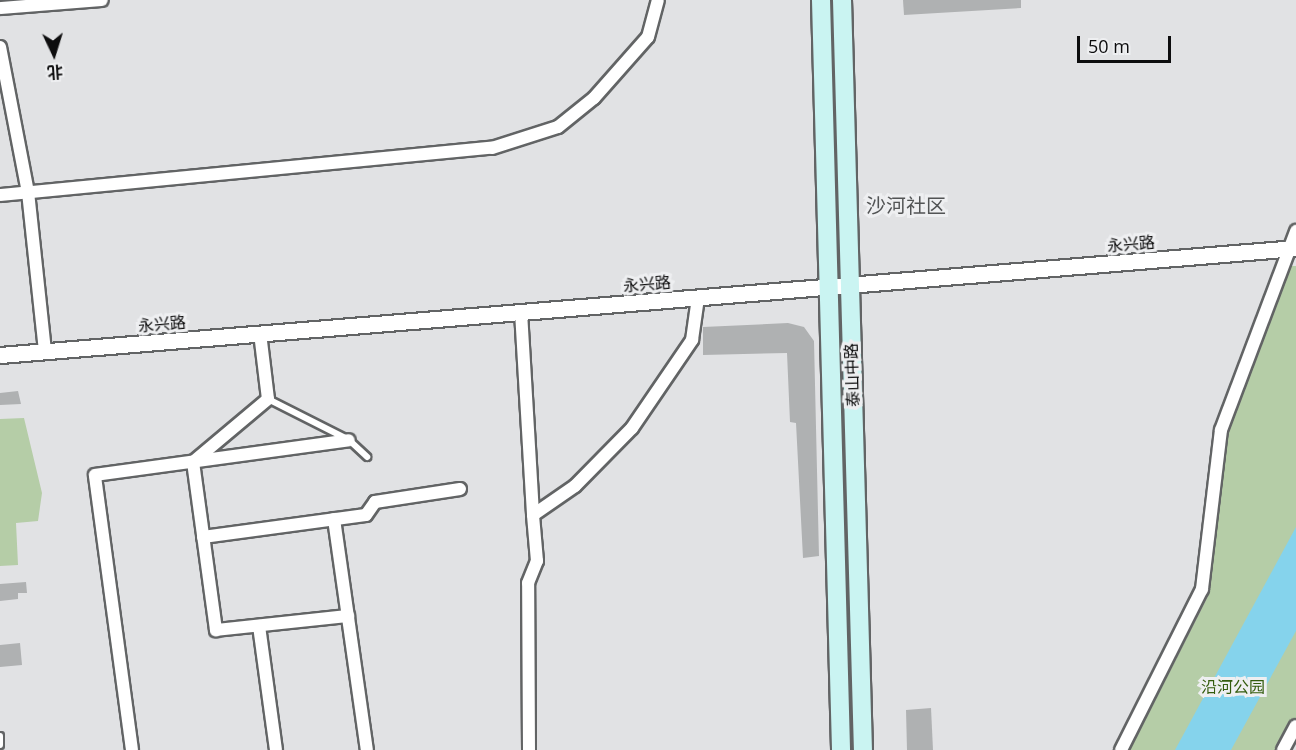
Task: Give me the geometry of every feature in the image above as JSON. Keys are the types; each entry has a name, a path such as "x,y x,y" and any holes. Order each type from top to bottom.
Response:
{"main road":[{"name":"泰山中路","path":"820,0 841,750"},
{"name":"泰山中路","path":"842,0 863,750"}],"street":[{"path":"0,8 102,0"},
{"path":"0,195 492,148 558,127 594,98 648,38 658,0"},
{"path":"0,47 28,192 45,351"},
{"path":"1121,750 1202,589 1221,430 1293,249 1296,231"},
{"name":"永兴路","path":"0,355 1293,249"},
{"path":"533,515 575,486 632,429 692,340 698,298"},
{"path":"520,312 537,561 528,583 529,750"},
{"path":"193,462 268,399 261,333"},
{"path":"132,750 95,475 349,440"},
{"path":"193,462 216,630 348,616"},
{"path":"203,537 366,515 375,502 460,489"},
{"path":"334,519 367,750"},
{"path":"259,626 276,750"},
{"path":"1283,750 1296,726"}],"lane":[{"path":"268,399 349,440 367,457"},
{"path":"0,736 0,745"}],"green space":[{"name":"沿河公园","path":"1289,266 1296,266 1296,741 1290,750 1130,750 1208,596 1226,432"},
{"path":"24,418 42,493 38,521 16,523 18,565 0,566 0,419"}],"water":[{"path":"1296,527 1296,631 1231,750 1175,750"}],"building":[{"path":"903,0 1021,0 1021,8 904,15"},
{"path":"788,323 804,327 814,341 819,556 803,558 796,423 790,422 787,353 703,355 703,327"},
{"path":"18,391 21,404 0,405 0,393"},
{"path":"26,582 27,593 18,593 18,599 0,601 0,584"},
{"path":"20,643 22,665 0,667 0,645"},
{"path":"931,708 933,750 907,750 906,710"}],"district":[{"name":"沙河社区","path":"906,205"}]}
